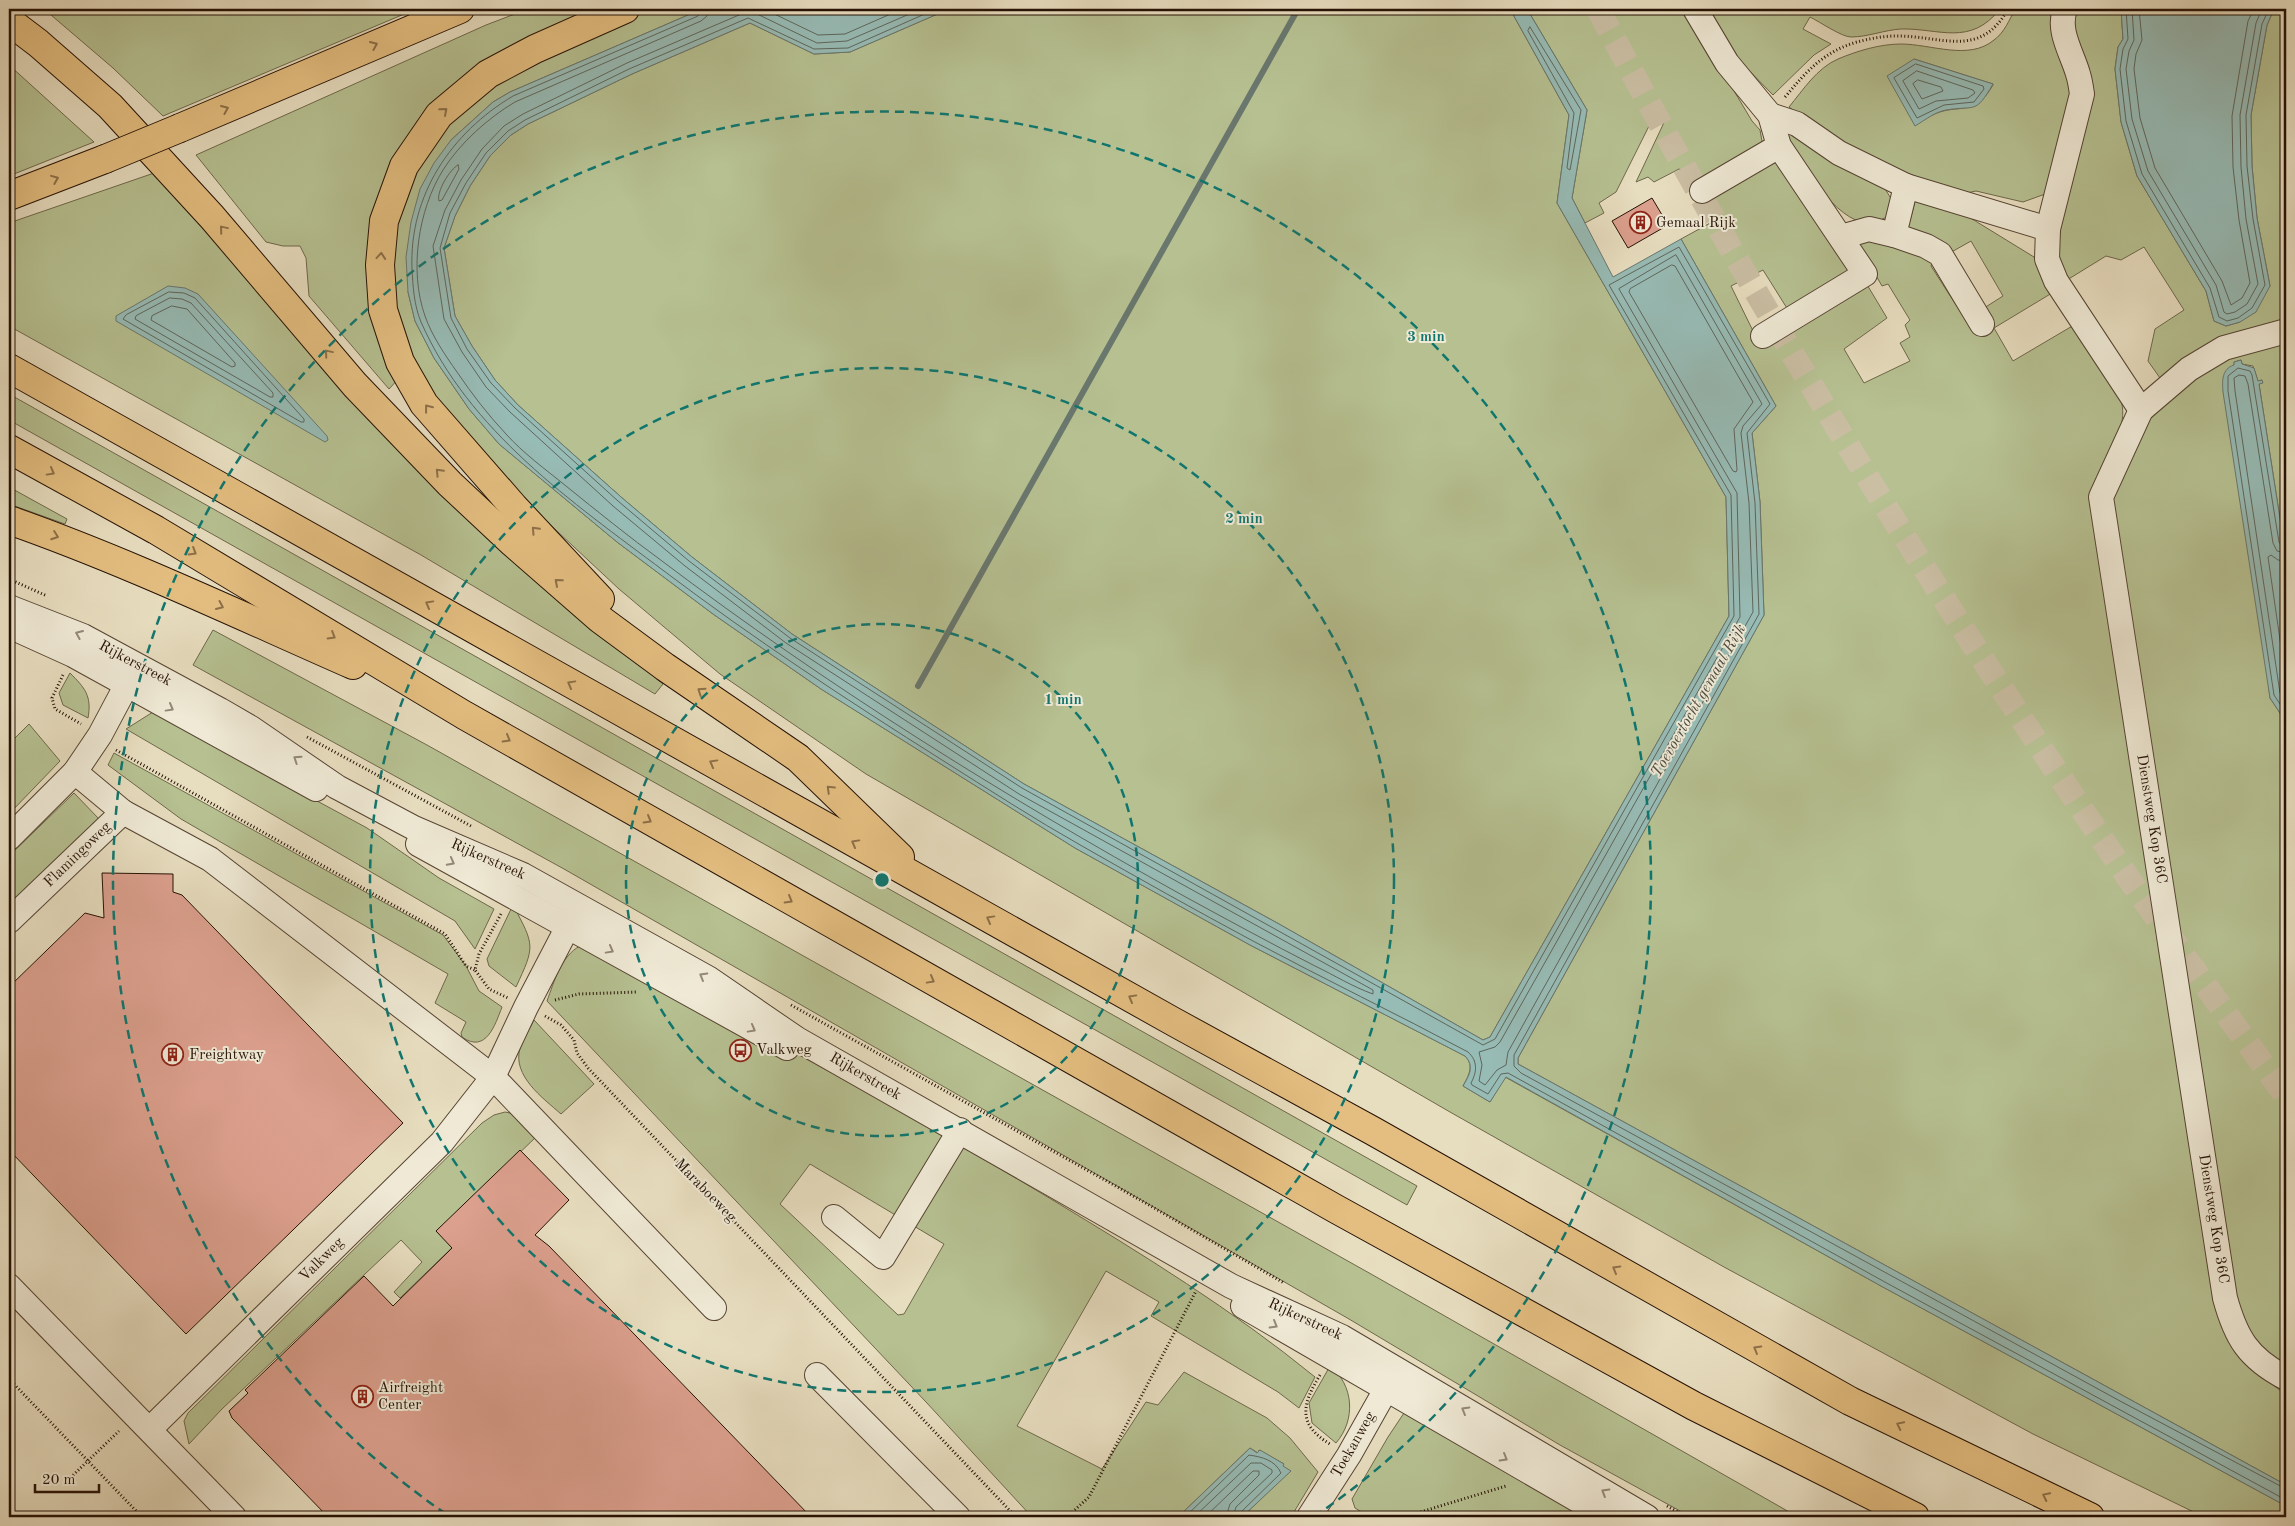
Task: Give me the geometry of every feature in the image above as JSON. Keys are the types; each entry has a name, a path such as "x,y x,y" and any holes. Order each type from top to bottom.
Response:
{"highway":[{"path":"9,196 180,128 460,9"},
{"path":"626,9 535,49 488,74 439,114 404,166 384,221 380,265 383,310 400,362 424,404 514,507 665,667"},
{"path":"9,21 110,106 212,217 355,385 450,484 513,543 600,619 665,667 798,758 928,884"},
{"path":"9,368 1390,1141 1850,1401 2090,1517"},
{"path":"9,449 156,530 464,715 1345,1214 1694,1406 1915,1517"},
{"path":"9,520 77,544 135,568 464,715"}],"street":[{"path":"1695,9 1727,63 1770,115 1779,146 1865,274 1763,336"},
{"path":"2065,9 2062,16 2065,36 2079,76 2082,94 2048,229 2047,259 2056,282 2141,410"},
{"path":"1770,115 1797,124 1838,153 1906,186 2048,229"},
{"path":"1702,191 1779,146"},
{"path":"1894,234 1906,186"},
{"path":"1841,237 1868,229 1894,234 1926,246 1940,254 1982,324"},
{"name":"Dienstweg Kop 36C","path":"2286,331 2224,348 2189,369 2141,410 2101,497 2225,1298 2233,1326 2248,1351 2267,1368 2286,1378"},
{"name":"Rijkerstreek","path":"9,606 83,636 133,675 512,895 573,916"},
{"name":"Rijkerstreek","path":"9,626 73,655 133,675 251,728 337,787 372,806 414,828 524,875 573,916 1204,1277 1330,1357 1391,1380 1647,1517"},
{"path":"9,838 75,772 100,735 133,675"},
{"name":"Flamingoweg","path":"9,921 123,812 75,772"},
{"path":"123,812 210,859 493,1077 714,1308"},
{"name":"Valkweg","path":"143,1422 442,1142 493,1077 526,1007 573,916"},
{"path":"834,1216 883,1257 957,1135"},
{"name":"Rijkerstreek","path":"1204,1277 1231,1286 1342,1337 1391,1380 1607,1517"},
{"path":"9,1286 234,1517"},
{"path":"817,1374 958,1517"},
{"name":"Toekanweg","path":"1313,1516 1391,1380"}],"path":[{"path":"1770,115 1820,59 1850,45 1857,42 1894,36 1955,43 1971,41 1984,35 2001,22 2008,9"},
{"path":"73,655 52,698 56,709 100,735"},
{"name":"Maraboeweg","path":"100,735 118,751 445,934 466,966 475,970 489,989 561,1025 574,1040 578,1053 588,1068 1016,1517"},
{"path":"475,970 479,954 512,895"},
{"path":"526,1007 579,994 647,991"},
{"path":"1066,1517 1089,1497 1154,1370 1222,1247"},
{"path":"1330,1357 1309,1393 1305,1412 1314,1432 1349,1455"},
{"path":"9,1379 142,1517"},
{"path":"68,1480 88,1461 143,1422"},
{"path":"1404,1517 1506,1486"}],"green space":[{"path":"44,9 416,9 163,116 113,68"},
{"path":"528,9 609,9 481,71 378,219 400,377 389,389 309,296 306,258 300,246 283,246 266,242 196,155 486,25"},
{"path":"643,9 702,9 510,92 493,102 451,140 408,292 415,321 434,358 469,409 499,444 617,542 713,614 821,689 1075,848 1250,945 1465,1056 1470,1067 1463,1086 1490,1102 1505,1077 1881,1286 2286,1506 2286,1517 2204,1517 2033,1434 1724,1267 1450,1112 866,774 720,674 619,589 528,504 468,444 406,357 388,266 410,169 445,119 537,55"},
{"path":"949,9 1510,9 1569,115 1557,203 1726,497 1729,616 1490,1037 1483,1040 1279,924 1024,784 792,634 692,557 621,497 518,405 495,380 455,316 444,248 455,216 470,186 490,156 511,135 528,124 632,74 750,23 814,54 850,52"},
{"path":"1527,9 1685,9 1752,121 1760,130 1762,141 1756,151 1704,178 1679,169 1654,182 1648,177 1636,182 1668,114 1658,108 1616,192 1599,203 1604,213 1585,223 1572,198 1587,110"},
{"path":"1705,9 1849,9 1853,14 1859,9 2000,9 1989,21 1977,28 1966,32 1954,33 1901,29 1851,37 1837,32 1810,17 1803,29 1831,44 1814,55 1773,95 1733,54"},
{"path":"2015,9 2056,9 2072,85 2048,193 2023,202 1976,191 1962,194 1895,171 1842,145 1789,107 1823,68 1838,59 1869,48 1893,44 1949,50 1973,49 1984,46 2001,34","holes":["1914,59 1993,84 1986,96 1972,106 1942,111 1932,115"]},
{"path":"2073,9 2121,9 2123,39 2118,47 2115,69 2121,122 2137,176 2206,291 2214,321 2226,326 2240,322 2270,286 2257,218 2252,166 2251,115 2267,25 2274,9 2286,9 2286,324 2160,378 2148,361 2155,329 2184,310 2144,247 2121,260 2106,256 2067,280 2055,254 2054,242 2087,112 2073,33"},
{"path":"9,65 94,142 9,176"},
{"path":"1783,127 1884,187 1893,202 1887,217 1869,223 1856,220 1831,202 1808,174 1782,135"},
{"path":"1778,160 1850,271 1790,313 1763,270 1731,286 1754,333 1866,283 1887,318 1844,349 1864,383 1910,361 1900,343 1910,337 1905,325 1910,320 1888,284 1882,286 1859,246 1863,238 1934,258 1931,266 1972,330 1981,310 2003,296 1971,241 1948,254 1907,232 1916,198 1964,214 2034,257 2052,293 1994,328 2013,361 2074,325 2120,397 2123,415 2122,424 2104,467 2245,1363 2286,1395 2286,1485 1518,1064 1518,1058 1764,615 1760,502 1752,433 1776,406 1681,239 1712,222 1712,195"},
{"path":"157,172 592,626 663,684 655,694 421,555 9,326 9,223"},
{"path":"2286,342 2286,557 2259,384 2262,383 2262,380 2258,381 2253,366 2242,364 2241,360 2234,362 2270,698 2286,722 2286,1368 2256,1345 2232,1298 2112,503 2124,468 2146,423 2187,383 2241,350"},
{"path":"9,394 1417,1186 1407,1205 9,420"},
{"path":"9,487 67,519 65,524 9,504"},
{"path":"213,630 427,745 1371,1274 1798,1517 1691,1517 1560,1445 1349,1319 564,869 193,665"},
{"path":"70,673 80,683 88,698 88,718 63,705 59,693"},
{"path":"153,712 367,828 439,878 494,909 475,949 455,921 126,729"},
{"path":"29,724 60,761 9,814 9,744"},
{"path":"114,753 443,935 466,966 479,991 502,1007 493,1029 483,1040 477,1042 462,1037 461,1033 466,1022 435,1003 448,974 181,819 108,765"},
{"path":"74,793 100,820 9,908 9,856"},
{"path":"513,905 529,938 530,946 527,963 516,987 489,966 487,959"},
{"path":"580,946 611,952 887,1104 997,1167 1119,1241 1219,1306 1284,1352 1315,1377 1299,1408 1278,1392 1151,1316 1159,1302 1106,1271 1017,1426 1102,1469 1146,1402 1158,1405 1184,1372 1267,1418 1290,1438 1318,1472 1291,1517 1242,1517 1290,1471 1282,1466 1284,1464 1259,1450 1258,1453 1250,1448 1178,1517 1032,1517 926,1402 547,1001 559,970 573,950","holes":["810,1164 944,1244 904,1314 898,1315 780,1204"]},
{"path":"534,1020 594,1084 561,1114 538,1093 520,1068 520,1048"},
{"path":"505,1112 515,1114 539,1134 444,1226 458,1242 400,1298 394,1292 422,1262 401,1240 222,1409 189,1444 184,1421 188,1413 482,1123 494,1115"},
{"path":"1330,1366 1344,1383 1350,1403 1347,1424 1336,1443 1312,1423 1309,1403"},
{"path":"1408,1407 1582,1517 1370,1517 1355,1508 1352,1499"}],"water":[{"name":"Toevoertocht gemaal Rijk","path":"702,9 949,9 850,52 814,54 750,23 632,74 528,124 511,135 490,156 470,186 455,216 444,248 455,316 495,380 518,405 621,497 692,557 792,634 1024,784 1279,924 1483,1040 1490,1037 1729,616 1726,497 1557,203 1569,115 1510,9 1527,9 1587,110 1572,198 1613,277 1681,239 1776,406 1752,433 1760,502 1764,615 1518,1058 1518,1064 2286,1485 2286,1506 1881,1286 1506,1077 1490,1102 1463,1086 1469,1075 1470,1067 1465,1056 1250,945 1075,848 821,689 713,614 617,542 499,444 469,409 434,358 415,321 408,292 406,257 411,222 420,189 434,163 451,140 493,102 510,92"},
{"path":"2121,9 2274,9 2267,25 2251,115 2252,166 2257,218 2270,286 2256,312 2240,322 2226,326 2214,321 2206,291 2137,176 2121,122 2115,69 2118,47 2123,39"},
{"path":"1914,59 1993,84 1978,105 1942,111 1915,126 1887,76"},
{"path":"168,286 185,288 198,294 327,436 328,440 325,442 116,321 116,316"},
{"path":"2241,360 2242,364 2254,368 2258,381 2262,380 2263,383 2259,384 2286,557 2286,722 2270,698 2223,392 2225,372 2234,365 2234,362"},
{"path":"1250,1448 1257,1453 1260,1450 1284,1464 1283,1466 1291,1471 1242,1517 1178,1517"}],"building":[{"name":"Gemaal Rijk","path":"1652,198 1668,225 1628,248 1612,221"},
{"name":"Freightway","path":"102,873 173,874 173,892 182,895 403,1123 186,1334 9,1150 9,987 85,913 104,918"},
{"path":"520,1150 569,1200 535,1235 549,1246 811,1517 328,1517 232,1418 229,1411 248,1393 245,1390 364,1276 393,1306 452,1248 436,1231"}],"waterway":[{"path":"918,686 1298,9"}],"tunnel":[{"path":"1598,9 1721,231 1850,450 2056,771 2127,876 2286,1096"}],"place":[{"name":"Gemaal Rijk","path":"1640,223"},
{"name":"Valkweg","path":"740,1050"},
{"name":"Freightway","path":"173,1055"},
{"name":"Airfreight Center","path":"362,1397"}]}
